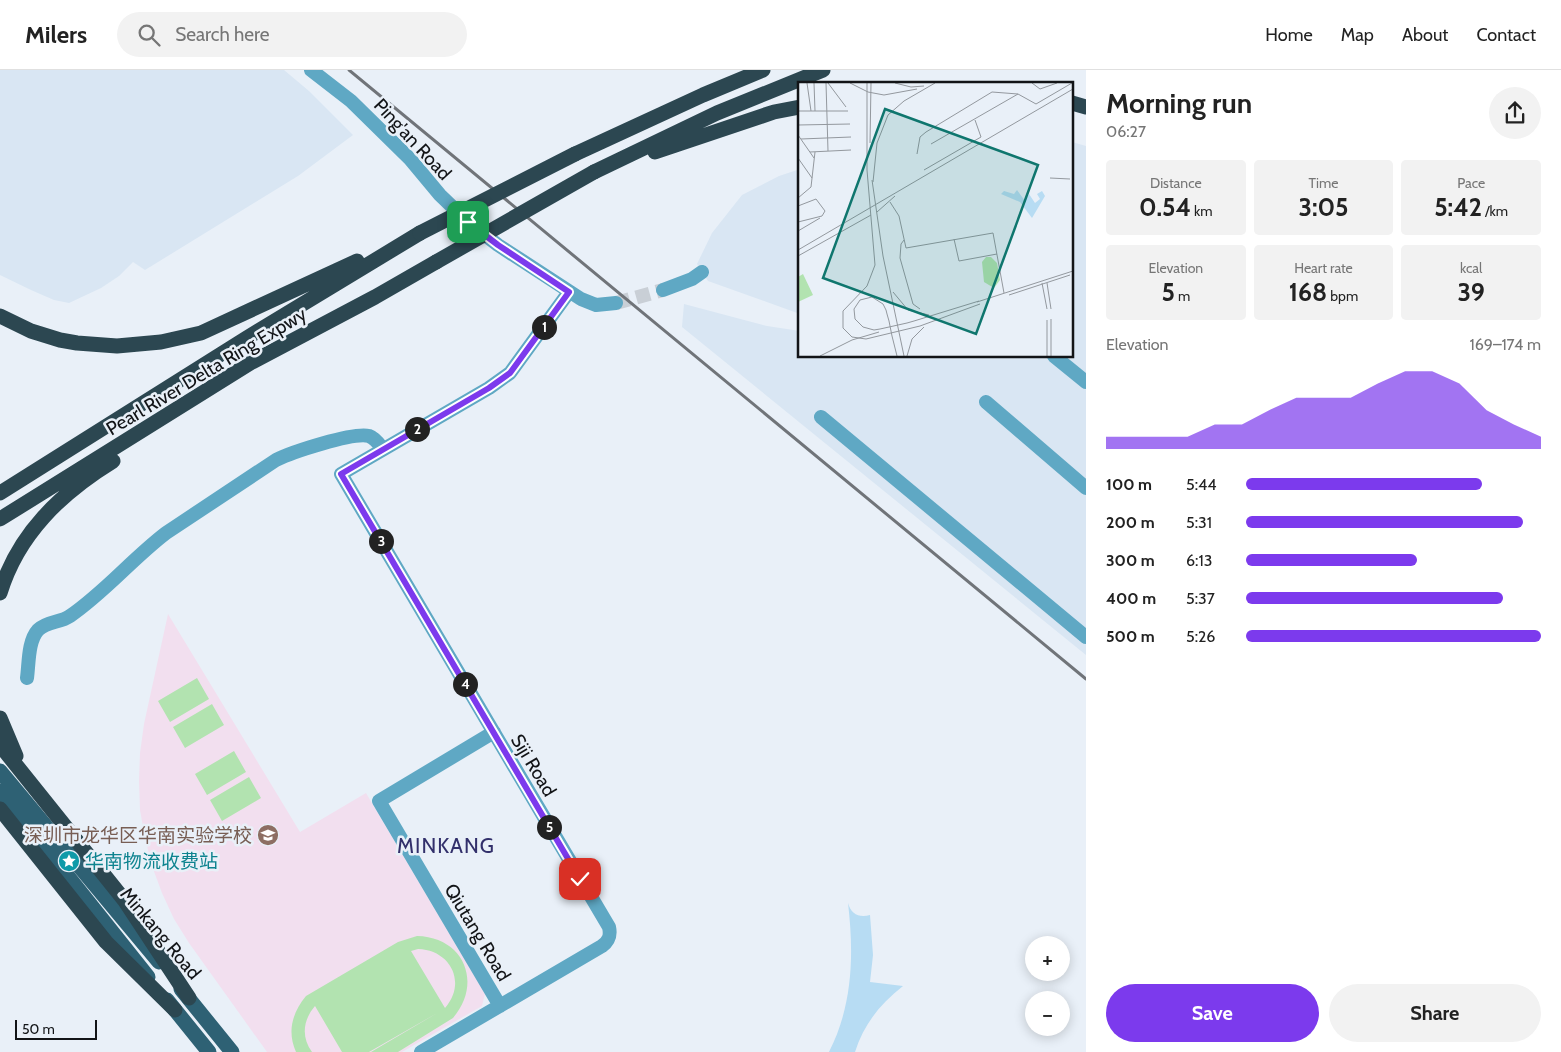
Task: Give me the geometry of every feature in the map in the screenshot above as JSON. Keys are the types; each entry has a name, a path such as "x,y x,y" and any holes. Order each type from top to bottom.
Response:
{"highway":[{"path":"0,316 31,332 60,340 97,345 117,346 161,342 201,333 420,233 575,154 762,70"},
{"path":"594,172 717,113 823,70"},
{"path":"1074,103 1086,107"},
{"path":"594,172 774,112 798,107"},
{"name":"Pearl River Delta Ring Expwy","path":"0,519 252,362 375,297 594,172"},
{"name":"Pearl River Delta Ring Expwy","path":"0,493 245,339 420,233"},
{"path":"0,593 5,576 21,545 42,518 70,491 103,466 375,297"},
{"path":"0,718 13,750 32,783"},
{"path":"0,745 125,900 189,998"},
{"path":"0,809 106,942 175,1010"}],"main road":[{"name":"Minkang Road","path":"0,771 232,1052"},
{"name":"Minkang Road","path":"0,791 209,1052"}],"street":[{"name":"Ping'an Road","path":"311,70 358,108 410,159 440,195 468,222 498,245 569,292 596,305 616,303"},
{"path":"663,290 692,279 702,272"},
{"path":"27,678 31,647 38,631 44,626 68,618 96,596 149,546 166,533 276,460 289,454 354,436 367,436 374,439 383,449 489,388 510,373 569,292"},
{"path":"1056,358 1086,382"},
{"path":"986,402 1086,488"},
{"path":"821,417 1086,637"},
{"name":"Siji Road","path":"383,449 341,474 494,732 610,933 609,938 602,946 421,1052"},
{"name":"Qiutang Road","path":"494,732 379,801 500,1006"}],"shaded area":[{"path":"0,70 284,70 309,91 353,135 298,176 145,270 133,262 119,276 101,288 69,303 54,300 0,275"},
{"path":"1074,143 1086,146 1086,655 682,327 684,304 767,326 798,331 798,358 1074,358"},
{"path":"798,170 798,313 708,281 697,264 712,233 742,195 779,176"},
{"name":"深圳市龙华区华南实验学校","path":"168,614 300,832 366,793 485,994 482,1006 402,1052 267,1052 174,919 152,866 145,838 140,810 140,753 144,724"}],"green space":[{"path":"197,678 209,699 170,722 158,701"},
{"path":"212,704 224,725 185,748 173,727"},
{"path":"234,751 246,772 207,795 195,774"},
{"path":"249,777 261,798 222,821 210,800"},
{"path":"417,936 433,938 447,944 457,953 464,964 467,977 467,991 462,1004 453,1018 398,1052 371,1052 439,1012 369,1052 342,1052 315,1006 308,1017 305,1029 306,1040 312,1052 296,1052 293,1045 292,1023 297,1009 306,996 398,942","holes":["418,949 439,955 447,962 452,969 455,979 452,998 445,1008 411,951"]}],"water":[{"path":"848,903 851,910 856,914 862,916 870,915 873,955 870,982 903,986 874,1015 863,1032 855,1052 829,1052 843,1016 850,979 851,941"}],"tunnel":[{"path":"616,303 663,290"}],"railway":[{"path":"349,70 1086,679"}],"place":[{"name":"深圳市龙华区华南实验学校","path":"268,835"},
{"name":"华南物流收费站","path":"69,861"}],"district":[{"name":"MINKANG","path":"446,846"}],"route":[{"path":"468,222 498,245 569,292 510,373 489,388 341,474 580,879"}]}
